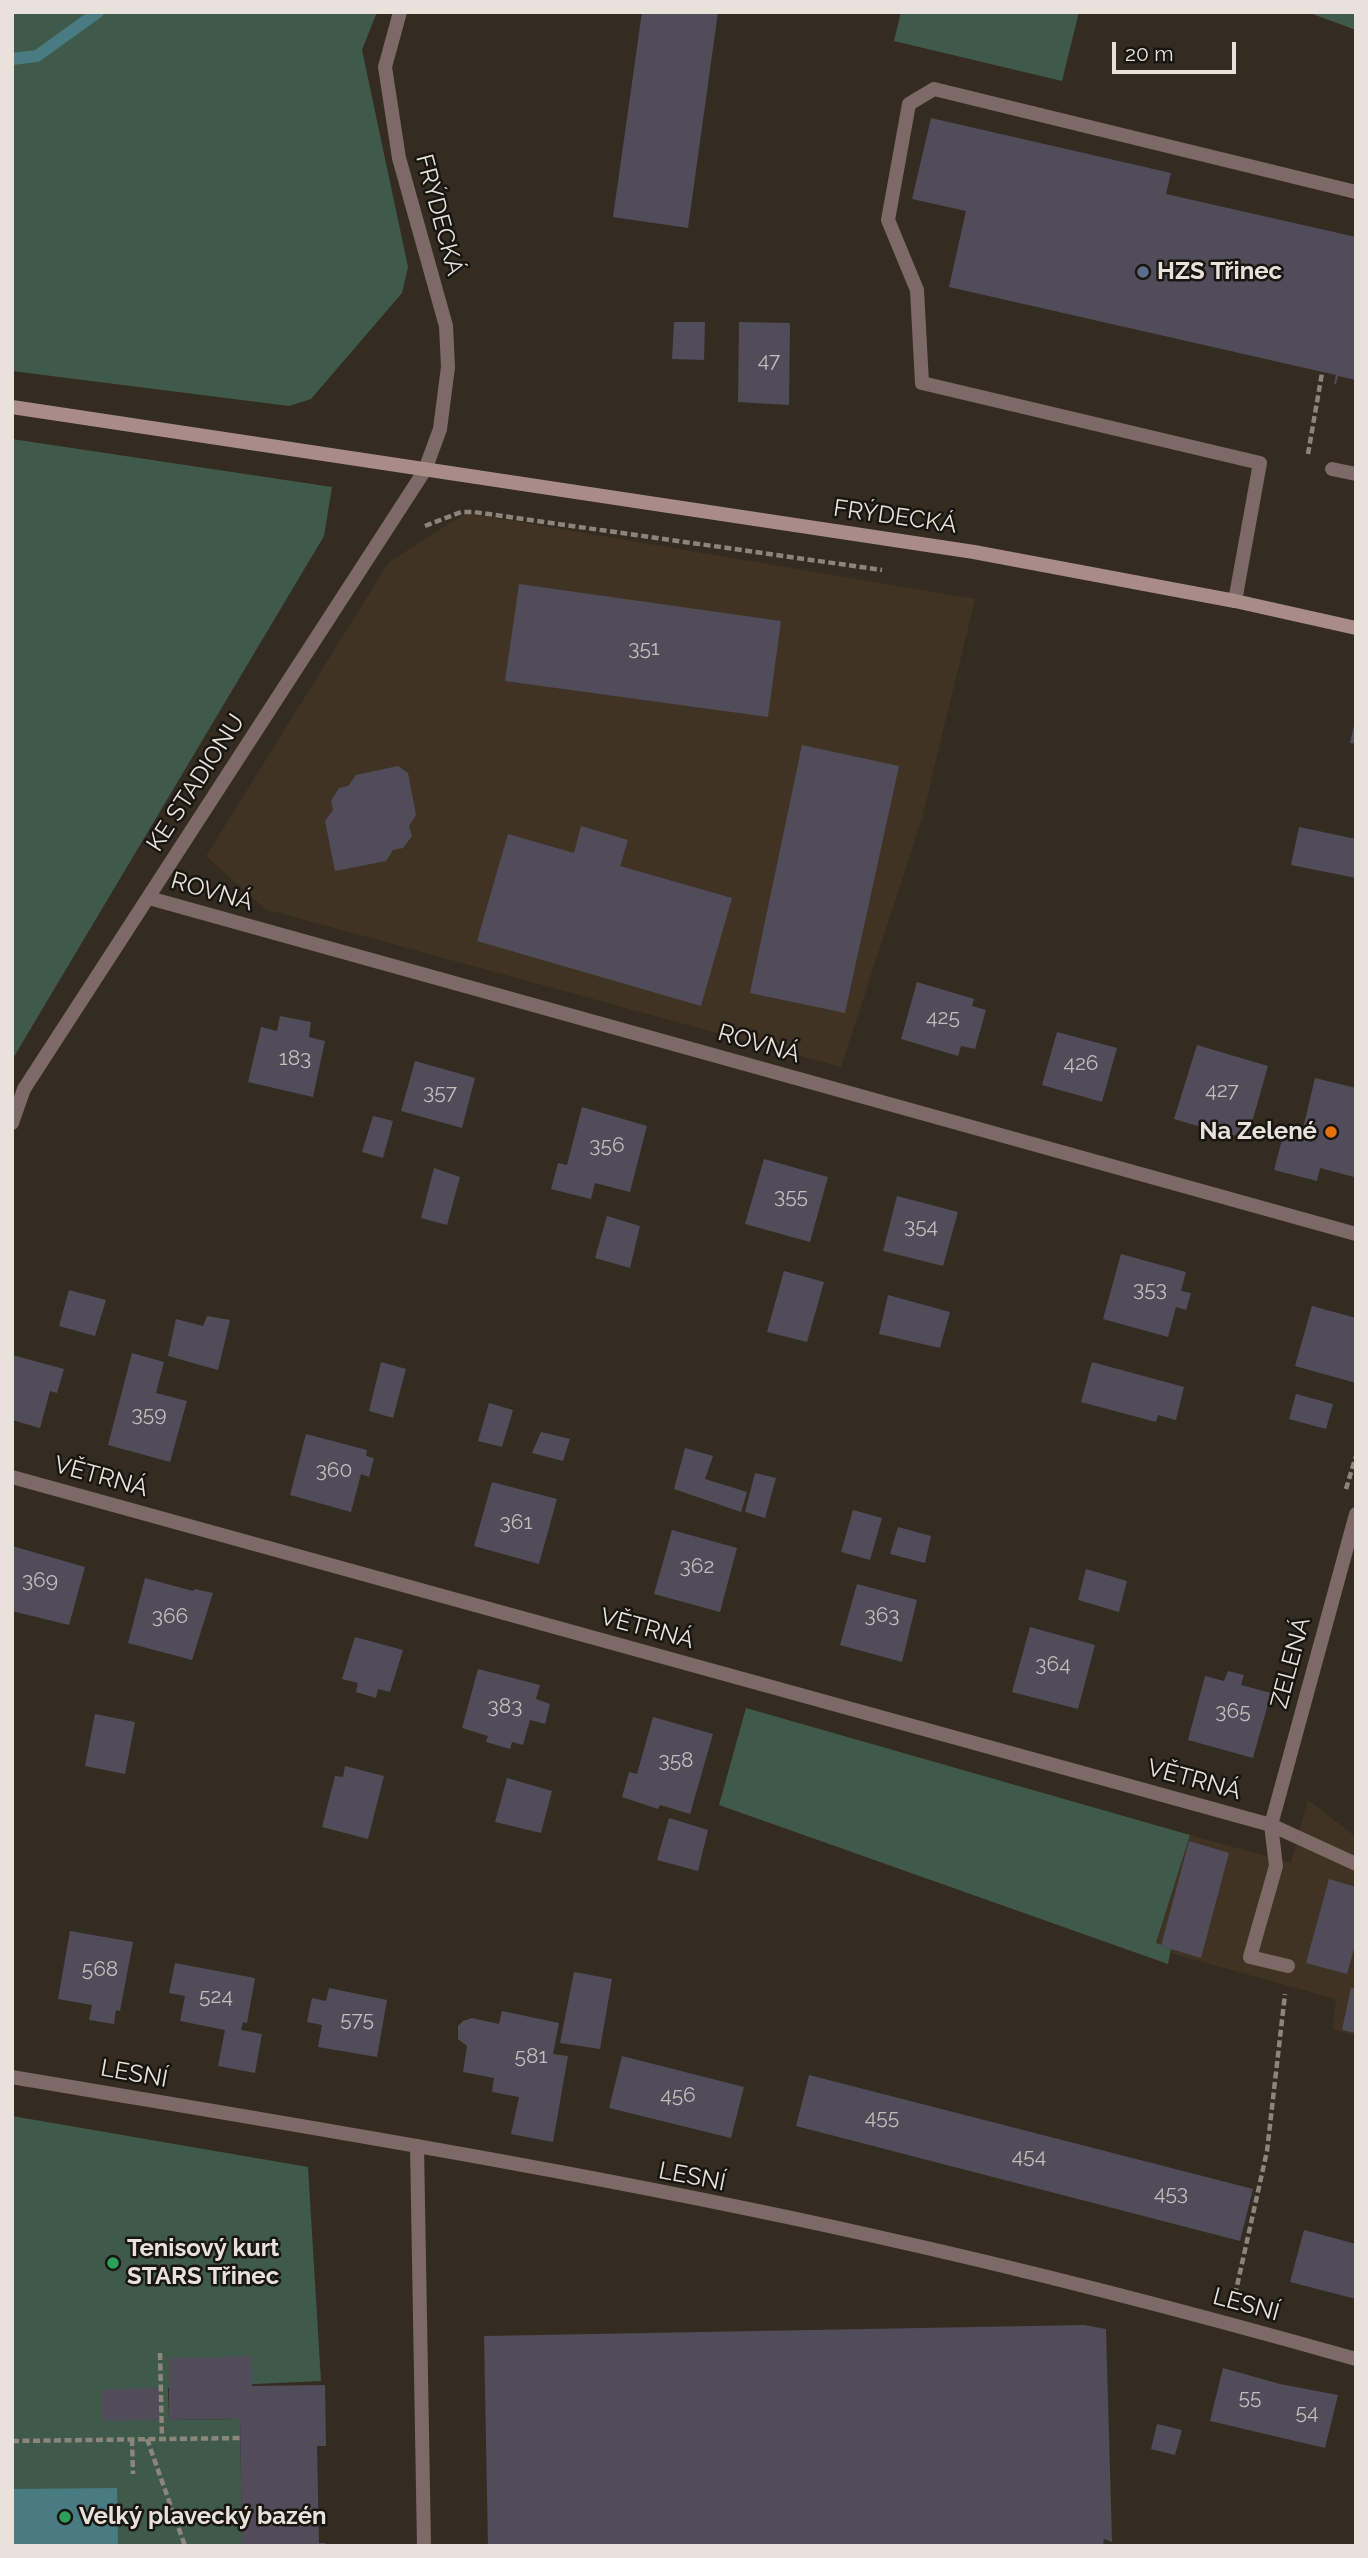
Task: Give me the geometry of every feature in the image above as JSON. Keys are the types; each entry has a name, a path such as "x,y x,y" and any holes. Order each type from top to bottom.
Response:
{"main road":[{"name":"FRÝDECKÁ","path":"12,407 974,552 1235,601 1356,628"}],"street":[{"name":"FRÝDECKÁ","path":"400,12 385,67 399,158 446,326 449,367 440,429 425,470"},
{"path":"1235,601 1260,463 922,383 917,290 888,220 909,104 934,89 1356,192"},
{"path":"1332,469 1356,474"},
{"name":"KE STADIONU","path":"12,1123 24,1088 425,470"},
{"name":"ROVNÁ","path":"149,898 1356,1234"},
{"name":"VĚTRNÁ","path":"12,1476 1271,1825 1356,1864"},
{"name":"ZELENÁ","path":"1271,1825 1356,1514"},
{"path":"1271,1825 1276,1866 1250,1956 1288,1966"},
{"name":"LESNÍ","path":"12,2077 417,2146 874,2236 1229,2323 1356,2359"},
{"path":"417,2146 424,2546"}],"path":[{"path":"1322,373 1307,452 1312,460 1332,469"},
{"path":"422,528 461,512 474,512 895,572"},
{"path":"1344,1498 1356,1457"},
{"path":"1229,2323 1267,2151 1288,1966"},
{"path":"160,2353 162,2439"},
{"path":"12,2441 240,2438"},
{"path":"132,2439 133,2474"},
{"path":"147,2439 185,2546"}],"shaded area":[{"path":"466,513 975,599 922,818 841,1067 265,909 206,856 389,562"},
{"path":"1308,1800 1356,1837 1356,2036 1333,2029 1336,1999 1170,1953 1171,1948 1156,1944 1190,1835 1291,1863"}],"green space":[{"path":"12,12 377,12 362,50 408,267 402,293 311,399 289,406 12,371"},
{"path":"901,12 1079,12 1062,81 894,41"},
{"path":"1307,12 1356,12 1356,30"},
{"path":"12,439 332,487 324,536 12,1060"},
{"path":"746,1708 1190,1835 1156,1943 1171,1948 1168,1964 719,1805"},
{"path":"12,2116 308,2167 321,2381 168,2388 169,2420 240,2419 242,2546 12,2546"}],"water":[{"name":"Velký plavecký bazén","path":"117,2488 118,2546 12,2546 12,2489"}],"building":[{"path":"642,12 718,12 688,228 613,217"},
{"path":"931,118 1171,173 1166,194 1356,237 1356,380 1338,376 1334,384 1336,375 949,287 966,211 912,199"},
{"path":"674,322 705,322 704,360 672,359"},
{"path":"739,322 790,323 789,405 738,402"},
{"path":"519,584 781,621 768,717 505,681"},
{"path":"1356,721 1356,744 1350,743"},
{"path":"802,745 899,766 845,1013 750,993"},
{"path":"398,766 408,773 416,815 409,826 412,836 403,848 393,850 386,861 335,871 325,821 333,810 331,801 339,788 348,786 356,775"},
{"path":"581,826 628,840 620,866 732,898 701,1006 477,941 508,834 574,853"},
{"path":"1299,827 1356,839 1356,878 1291,865"},
{"path":"917,982 974,999 972,1006 986,1010 975,1049 961,1046 958,1056 901,1039"},
{"path":"280,1016 311,1022 309,1037 325,1041 313,1097 248,1082 261,1027 277,1031"},
{"path":"1057,1032 1117,1048 1102,1102 1042,1085"},
{"path":"1197,1045 1268,1066 1247,1140 1202,1124 1201,1127 1174,1119"},
{"path":"415,1061 475,1078 462,1128 401,1111"},
{"path":"1315,1078 1356,1088 1354,1177 1320,1168 1317,1181 1274,1170 1284,1132 1301,1137"},
{"path":"582,1107 647,1126 630,1192 595,1183 591,1199 551,1189 558,1163 567,1165"},
{"path":"373,1116 393,1121 383,1158 362,1152"},
{"path":"764,1159 828,1177 810,1242 745,1224"},
{"path":"434,1168 460,1177 447,1225 421,1218"},
{"path":"897,1196 958,1212 943,1266 883,1251"},
{"path":"607,1216 640,1226 630,1268 595,1258"},
{"path":"1121,1254 1186,1272 1181,1291 1191,1293 1186,1310 1176,1307 1168,1337 1103,1319"},
{"path":"784,1271 824,1282 807,1342 767,1332"},
{"path":"69,1290 106,1300 95,1336 59,1326"},
{"path":"888,1295 950,1312 940,1348 879,1334"},
{"path":"1312,1306 1356,1318 1356,1383 1295,1366"},
{"path":"207,1316 230,1320 218,1370 168,1356 176,1319 203,1326"},
{"path":"132,1353 164,1362 156,1393 187,1401 170,1462 108,1445"},
{"path":"12,1355 64,1369 57,1393 50,1391 40,1428 12,1420"},
{"path":"381,1362 406,1369 393,1418 369,1411"},
{"path":"1092,1362 1184,1387 1176,1420 1158,1415 1156,1422 1081,1402"},
{"path":"1296,1394 1333,1404 1326,1429 1289,1419"},
{"path":"489,1403 513,1410 502,1447 478,1441"},
{"path":"541,1432 570,1439 563,1461 532,1453"},
{"path":"306,1434 367,1450 366,1456 374,1458 369,1477 361,1474 351,1512 290,1495"},
{"path":"685,1448 713,1456 705,1479 747,1492 741,1512 674,1489"},
{"path":"755,1473 776,1478 765,1518 745,1512"},
{"path":"492,1482 557,1499 539,1564 474,1546"},
{"path":"853,1510 882,1518 870,1560 841,1552"},
{"path":"898,1527 931,1536 925,1563 890,1554"},
{"path":"672,1530 737,1548 720,1612 654,1594"},
{"path":"12,1546 85,1567 69,1625 12,1611"},
{"path":"1086,1569 1127,1581 1119,1612 1078,1600"},
{"path":"145,1578 193,1591 195,1589 213,1593 192,1660 128,1643"},
{"path":"857,1584 917,1600 902,1662 840,1645"},
{"path":"1030,1627 1095,1645 1078,1709 1012,1692"},
{"path":"355,1637 403,1650 390,1692 378,1689 376,1698 356,1692 358,1683 342,1679"},
{"path":"478,1669 540,1685 536,1699 550,1704 545,1724 530,1720 523,1745 512,1742 510,1749 486,1742 488,1736 462,1728"},
{"path":"1228,1671 1244,1675 1241,1685 1271,1693 1253,1758 1188,1740 1205,1676 1224,1681"},
{"path":"95,1714 135,1722 125,1774 85,1766"},
{"path":"653,1717 713,1734 690,1814 660,1805 658,1809 622,1797 629,1772 637,1774"},
{"path":"345,1766 384,1776 368,1839 322,1827 335,1776 343,1777"},
{"path":"507,1778 552,1791 541,1833 495,1822"},
{"path":"669,1818 708,1830 698,1871 657,1860"},
{"path":"1189,1841 1229,1853 1201,1958 1161,1946"},
{"path":"1329,1879 1356,1887 1356,1941 1347,1974 1306,1963"},
{"path":"70,1931 133,1942 120,2011 116,2010 114,2024 89,2020 92,2005 58,1999"},
{"path":"175,1963 255,1978 247,2023 243,2022 241,2030 262,2034 255,2073 218,2066 225,2030 180,2021 185,1996 169,1993"},
{"path":"574,1972 612,1979 600,2049 560,2043"},
{"path":"329,1988 387,2000 377,2057 318,2047 322,2025 307,2022 312,1998 326,2001"},
{"path":"1351,1988 1356,1989 1356,2033 1342,2030"},
{"path":"502,2011 559,2023 553,2054 568,2056 553,2142 511,2134 519,2097 492,2092 494,2078 463,2072 467,2046 458,2039 458,2026 472,2018 499,2024"},
{"path":"622,2056 744,2087 731,2138 609,2108"},
{"path":"809,2075 1253,2189 1240,2241 796,2126"},
{"path":"1304,2230 1356,2244 1356,2299 1290,2282"},
{"path":"1084,2325 1106,2329 1112,2542 1104,2539 1103,2543 1108,2546 488,2546 484,2336"},
{"path":"251,2356 252,2386 325,2385 326,2446 317,2446 319,2543 325,2543 325,2546 242,2546 240,2419 169,2420 169,2358"},
{"path":"1223,2368 1280,2384 1338,2395 1325,2448 1210,2421"},
{"path":"160,2388 160,2420 102,2421 102,2389"},
{"path":"1157,2424 1182,2430 1175,2455 1151,2449"}],"waterway":[{"path":"12,59 37,56 98,12"}],"place":[{"name":"HZS Třinec","path":"1143,272"},
{"name":"Na Zelené","path":"1331,1132"},
{"name":"Tenisový kurt STARS Třinec","path":"113,2263"},
{"name":"Velký plavecký bazén","path":"65,2517"}]}
